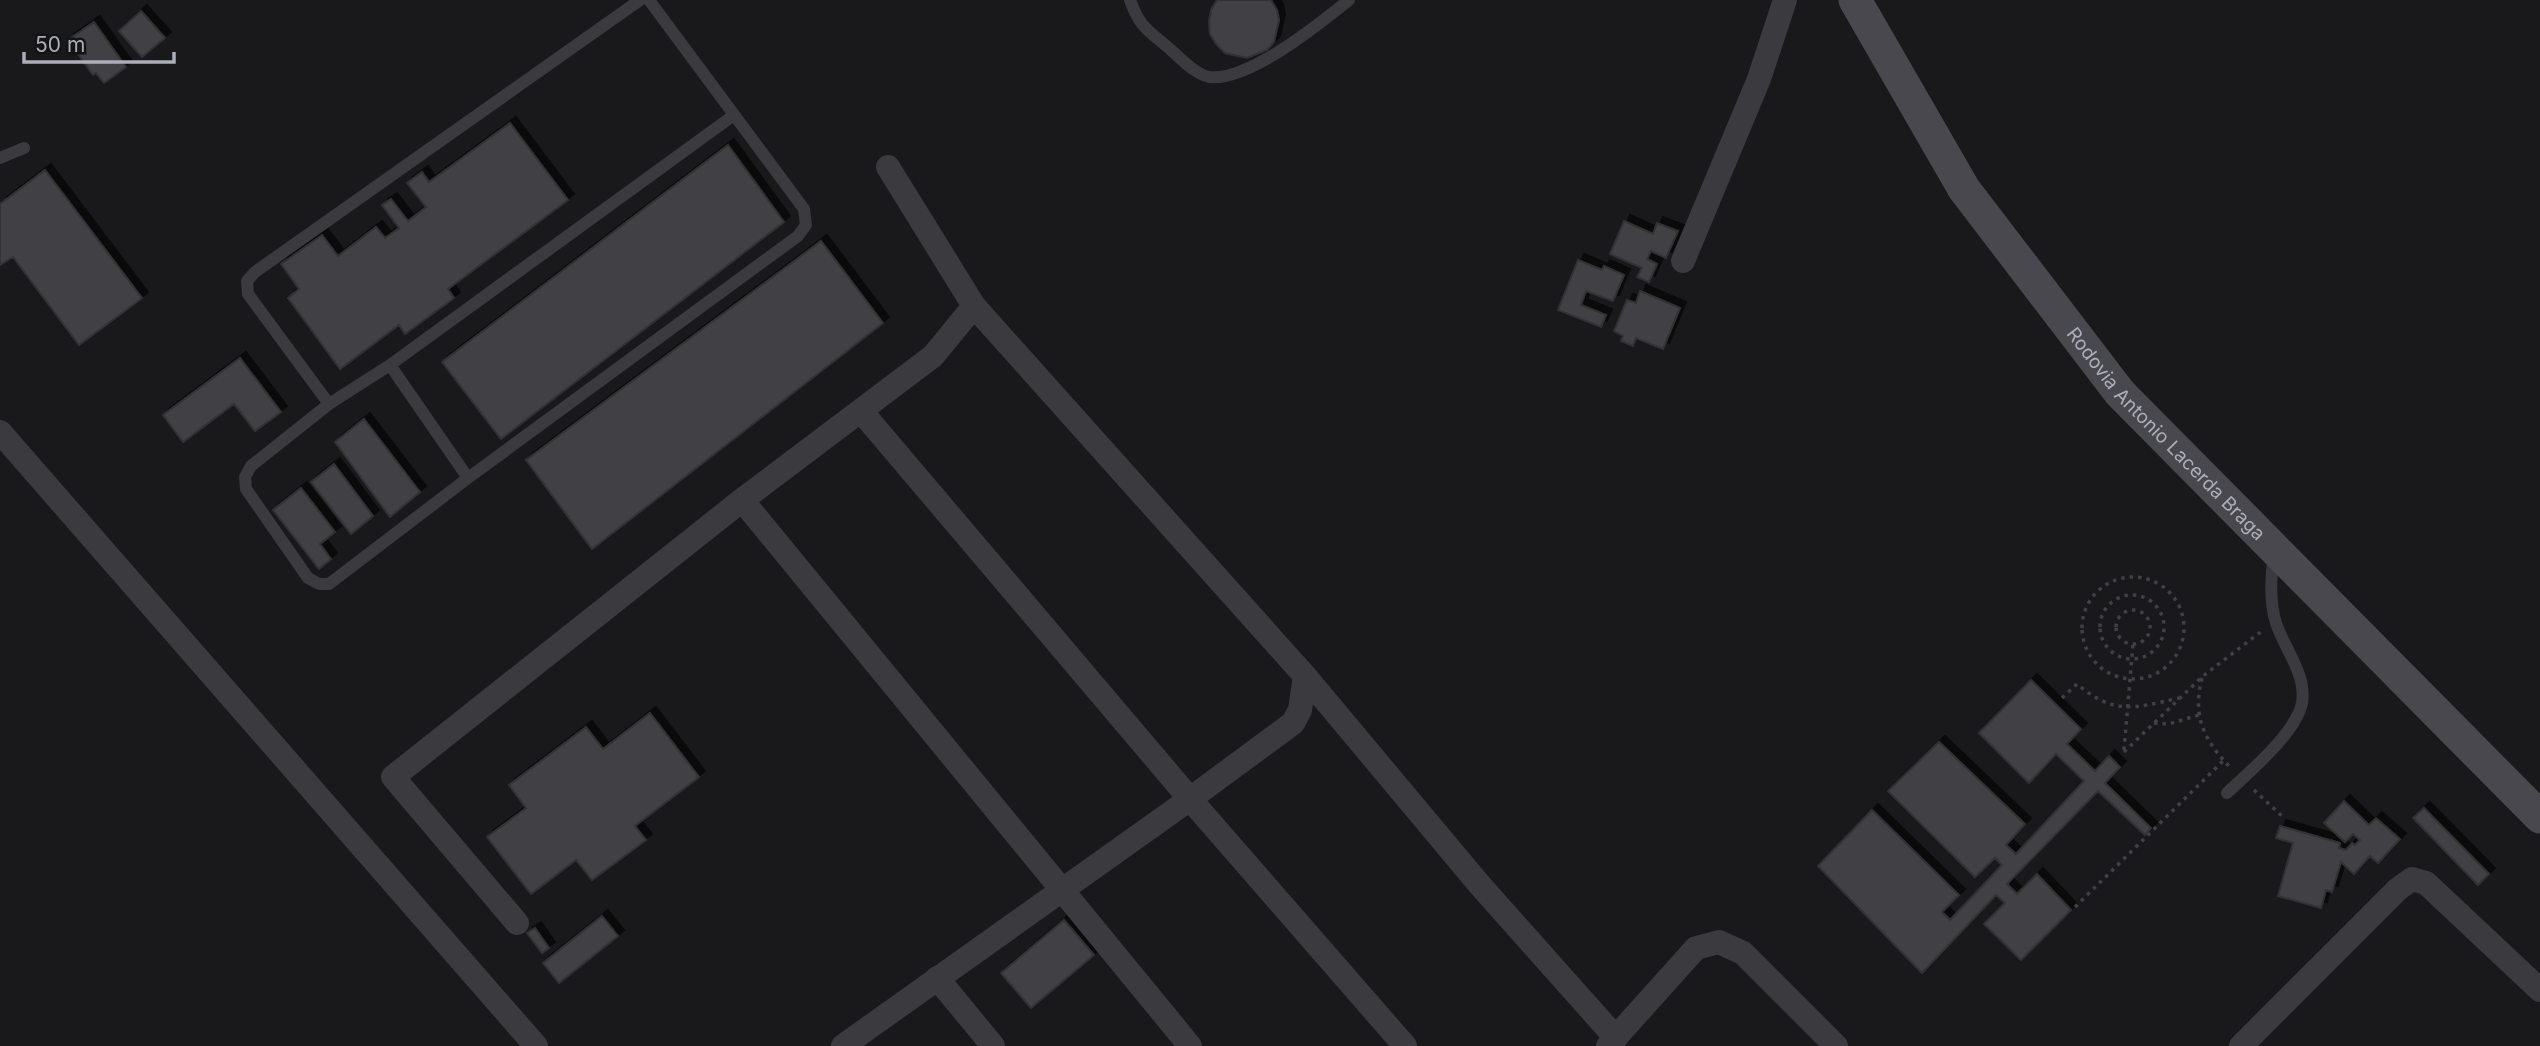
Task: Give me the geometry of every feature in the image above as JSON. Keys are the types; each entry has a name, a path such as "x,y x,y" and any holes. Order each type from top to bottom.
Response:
{"main road":[{"name":"Rodovia Antonio Lacerda Braga","path":"1855,0 1964,189 2112,382 2540,817"}],"street":[{"path":"1683,261 1759,79 1785,0"},
{"path":"888,167 974,306 1305,676 1612,1042 1696,948 1719,942 1742,953 1836,1046"},
{"path":"517,923 393,777 742,500 933,356 974,306"},
{"path":"861,411 1190,799 1405,1046"},
{"path":"0,432 536,1046"},
{"path":"742,500 1189,1046"},
{"path":"843,1046 1293,723 1300,710 1305,676"},
{"path":"2241,1046 2398,889 2412,879 2426,883 2540,990"},
{"path":"937,978 993,1046"}],"lane":[{"path":"329,404 248,293 247,281 255,272 640,0"},
{"path":"649,0 804,209 806,225 798,236 468,478 329,584 319,584 308,578 246,489 245,477 251,466 329,404 390,365 734,115"},
{"path":"1130,0 1138,22 1191,67 1208,77 1234,76 1302,37 1349,0"},
{"path":"0,158 24,148"},
{"path":"390,365 468,478"},
{"path":"2227,793 2287,732 2302,704 2301,683 2275,622 2270,587 2274,546"}],"path":[{"path":"2132,577 2148,579 2163,586 2182,613 2184,629 2177,652 2161,670 2146,677 2130,678 2113,674 2098,665 2088,652 2082,635 2082,618 2089,601 2100,588 2115,580 2132,577"},
{"path":"2134,594 2145,597 2161,612 2165,622 2165,634 2153,653 2131,660 2112,653 2101,636 2100,626 2106,607 2122,596 2134,594"},
{"path":"2130,609 2146,615 2151,626 2147,637 2133,645 2122,640 2116,631 2120,615 2130,609"},
{"path":"2133,645 2124,752 2203,676 2275,622"},
{"path":"2203,676 2198,696 2203,732 2223,761 2284,818"},
{"path":"2062,698 2077,684 2117,707 2181,697"},
{"path":"2154,723 2169,724 2199,715"},
{"path":"2075,907 2223,761"}],"building":[{"path":"1217,0 1271,0 1279,20 1274,42 1267,50 1247,58 1225,53 1210,34 1211,10"},
{"path":"141,11 165,38 142,57 119,31"},
{"path":"94,22 126,67 104,83 96,73 93,75 68,40"},
{"path":"510,123 568,200 448,289 454,298 405,334 399,325 340,369 288,298 299,289 281,264 322,235 338,256 376,227 385,238 399,228 382,205 391,199 408,221 426,207 407,183 422,172 429,182"},
{"path":"728,145 784,222 501,439 442,362"},
{"path":"45,170 142,298 79,345 13,257 0,265 0,204"},
{"path":"1624,221 1653,234 1657,223 1678,231 1666,258 1651,251 1647,259 1657,264 1649,282 1637,277 1642,268 1610,254"},
{"path":"821,241 883,323 592,549 526,460"},
{"path":"1578,260 1602,270 1604,266 1624,275 1613,301 1586,291 1581,305 1606,315 1601,327 1558,310"},
{"path":"1640,291 1680,308 1663,349 1636,338 1633,346 1621,341 1623,336 1614,331 1627,300 1636,303"},
{"path":"240,358 281,412 255,431 234,404 183,442 163,415"},
{"path":"364,419 420,492 390,517 335,442"},
{"path":"334,464 373,516 351,534 311,482"},
{"path":"301,488 335,532 320,544 331,559 319,569 273,510"},
{"path":"2031,680 2081,729 2067,744 2095,771 2109,756 2120,767 2105,783 2151,828 2145,835 2098,791 2007,884 2017,894 2037,874 2071,910 2021,960 1984,924 2005,903 1996,895 1922,973 1818,866 1872,810 1959,895 1942,912 1950,920 2002,865 1995,858 1975,877 1888,791 1939,742 2025,824 2006,845 2016,854 2084,781 2056,754 2029,783 1979,733"},
{"path":"650,713 699,777 635,826 646,840 592,880 576,860 531,894 487,837 526,808 509,785 586,727 603,749"},
{"path":"2344,801 2369,825 2376,818 2400,839 2378,863 2370,856 2354,874 2341,862 2332,892 2326,890 2321,908 2278,896 2293,843 2276,838 2280,826 2340,843 2339,848 2346,850 2352,843 2355,845 2360,840 2353,834 2345,842 2324,823"},
{"path":"2424,808 2489,874 2478,885 2413,818"},
{"path":"602,916 618,936 559,983 543,963"},
{"path":"1064,920 1094,955 1031,1008 1001,973"},
{"path":"535,928 549,948 542,953 527,933"}]}
